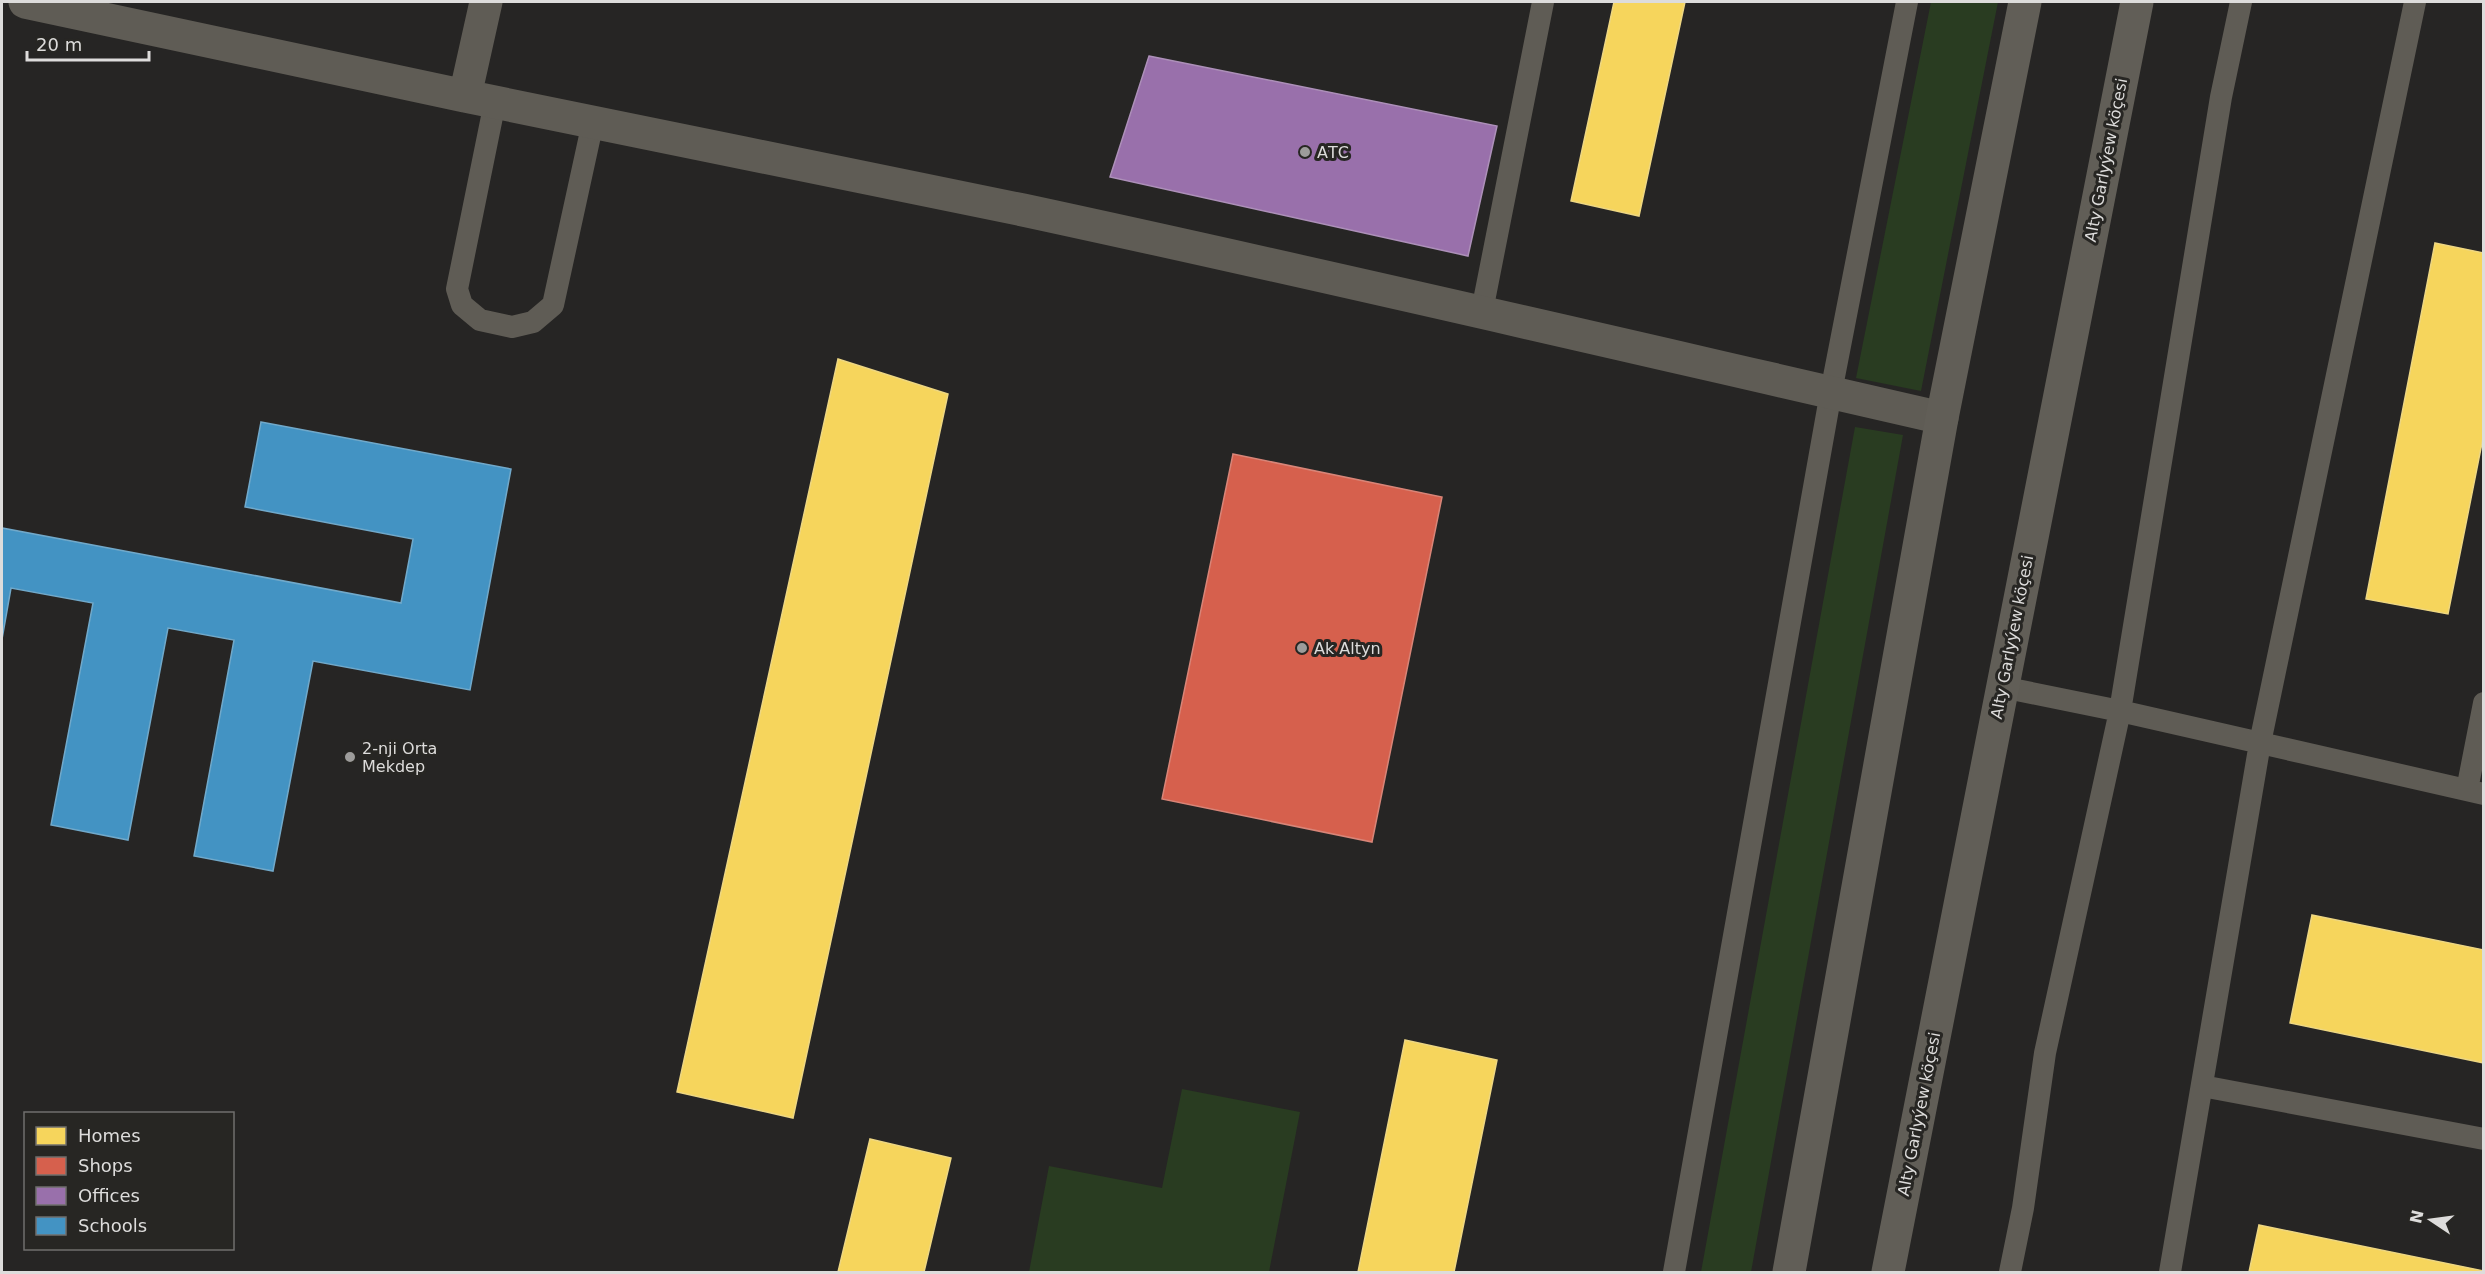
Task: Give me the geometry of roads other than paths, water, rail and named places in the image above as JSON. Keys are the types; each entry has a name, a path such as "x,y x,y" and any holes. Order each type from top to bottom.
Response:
{"street":[{"path":"25,2 480,99 1022,210 1482,311 1942,418"},
{"path":"480,99 486,2"},
{"path":"1789,1272 1942,418 2025,2"},
{"name":"Alty Garlyýew köçesi","path":"1888,1272 2137,2"}],"lane":[{"path":"1482,311 1543,2"},
{"path":"1674,1272 1831,392 1907,2"},
{"path":"2010,1272 2023,1208 2045,1053 2120,711 2221,96 2241,2"},
{"path":"2170,1272 2260,743 2415,2"},
{"path":"480,99 457,289 462,305 480,320 512,327 533,322 553,305 593,122"},
{"path":"2002,687 2120,711 2475,792 2484,703"},
{"path":"2202,1086 2484,1139"}],"place":[{"name":"АТС","path":"1305,152"},
{"name":"Ak Altyn","path":"1302,648"},
{"name":"2-nji Orta Mekdep","path":"350,757"}]}
